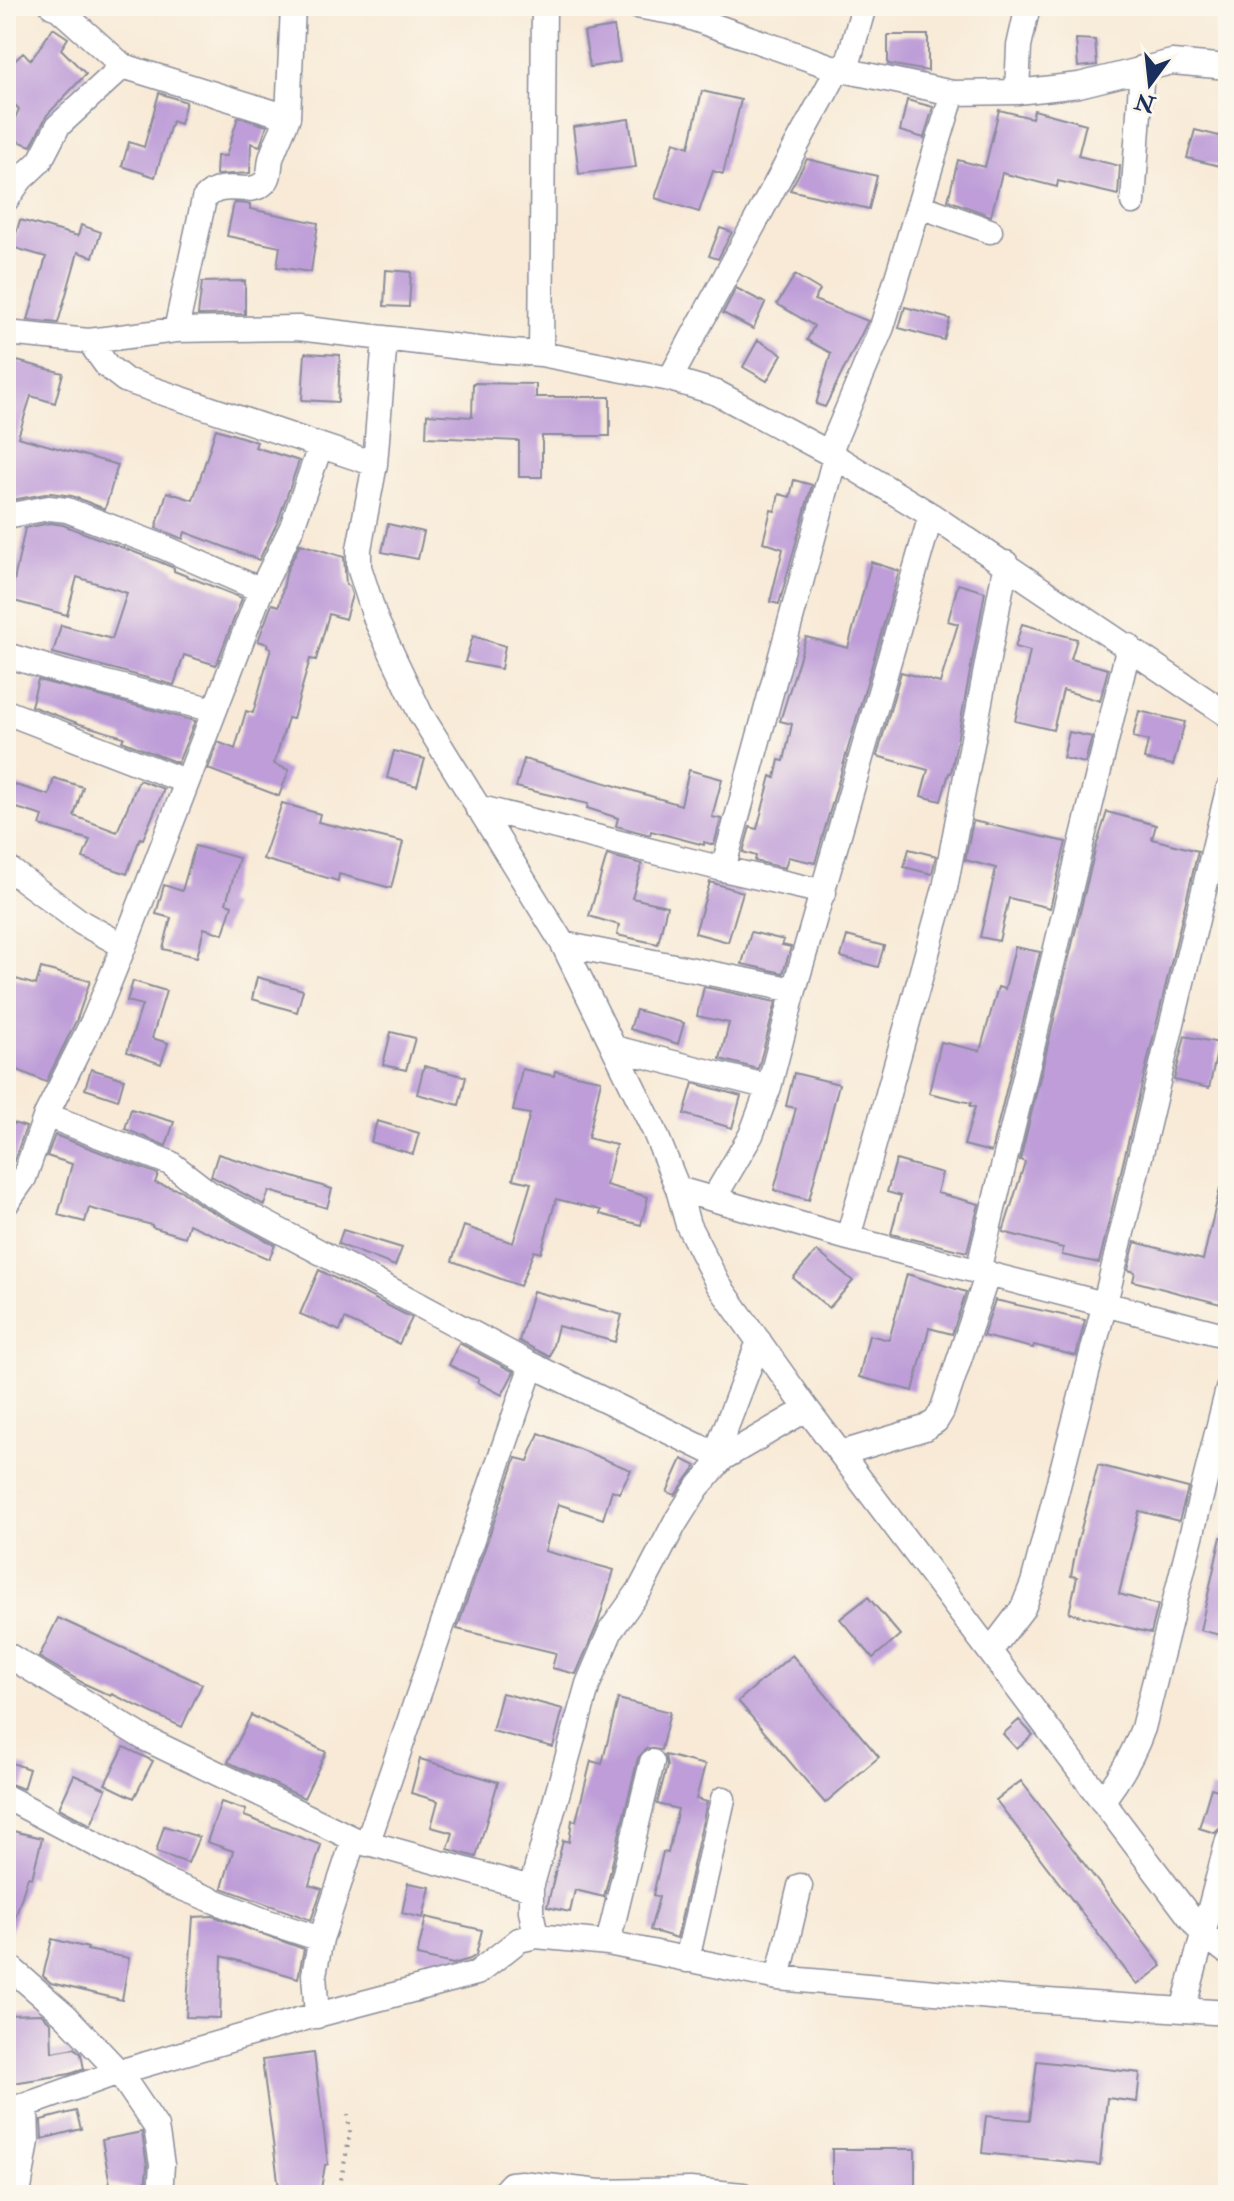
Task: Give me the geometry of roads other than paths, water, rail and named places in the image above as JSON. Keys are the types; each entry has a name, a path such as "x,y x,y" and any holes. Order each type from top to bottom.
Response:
{"street":[{"path":"52,6 123,66 288,117"},
{"path":"176,330 204,199 220,188 256,188 269,175 271,159 288,117 293,6"},
{"path":"541,354 544,6"},
{"path":"636,6 690,17 842,69 953,93 1017,92 1079,85 1172,62 1228,67"},
{"path":"670,379 842,69 864,6"},
{"path":"1017,92 1019,46 1028,6"},
{"path":"6,200 21,179 40,161 58,126 123,66"},
{"path":"1133,202 1142,68"},
{"path":"723,869 832,455 882,327 953,93"},
{"path":"920,206 990,231"},
{"path":"6,333 89,341 176,330 298,328 541,354 670,379 717,393 832,455 931,515 1228,715"},
{"path":"385,338 375,464 359,549 359,567 364,583 391,657 420,713 563,944 654,1130 702,1256 718,1284 807,1409 1102,1801 1202,1933 1228,1953"},
{"path":"89,341 107,366 125,380 375,464"},
{"path":"6,1204 24,1178 46,1115 95,1017 261,590 292,527 320,447"},
{"path":"6,516 49,508 67,510 161,546 261,590"},
{"path":"714,1198 751,1135 769,1087 931,515"},
{"path":"848,1238 945,888 1006,563"},
{"path":"842,1453 925,1428 936,1421 942,1411 983,1272 1129,646"},
{"path":"6,655 214,710"},
{"path":"6,712 187,782"},
{"path":"991,1650 1029,1596 1105,1303 1228,790"},
{"path":"477,807 824,892"},
{"path":"6,867 82,923 124,946"},
{"path":"563,944 794,990"},
{"path":"614,1048 769,1087"},
{"path":"46,1115 170,1163 209,1193 532,1365 719,1457"},
{"path":"678,1189 848,1238 1228,1336"},
{"path":"536,1936 531,1888 596,1662 611,1630 641,1588 675,1523 719,1457 759,1341"},
{"path":"317,2016 314,1974 321,1939 360,1841 532,1365"},
{"path":"1102,1801 1128,1764 1143,1728 1228,1389"},
{"path":"719,1457 807,1409"},
{"path":"6,1654 144,1738 360,1841 531,1888"},
{"path":"608,1943 652,1762"},
{"path":"6,1797 167,1882 253,1917 321,1939"},
{"path":"687,1960 723,1799"},
{"path":"1183,2010 1228,1840"},
{"path":"778,1978 800,1886"},
{"path":"18,2195 27,2141 16,2108 119,2072 477,1973 519,1940 536,1936 608,1943 778,1978 1002,1998 1228,2013"},
{"path":"6,1964 65,2015 119,2072 156,2127 162,2165 160,2195"},
{"path":"501,2195 511,2184 521,2183 600,2194 689,2192 743,2195"}]}
